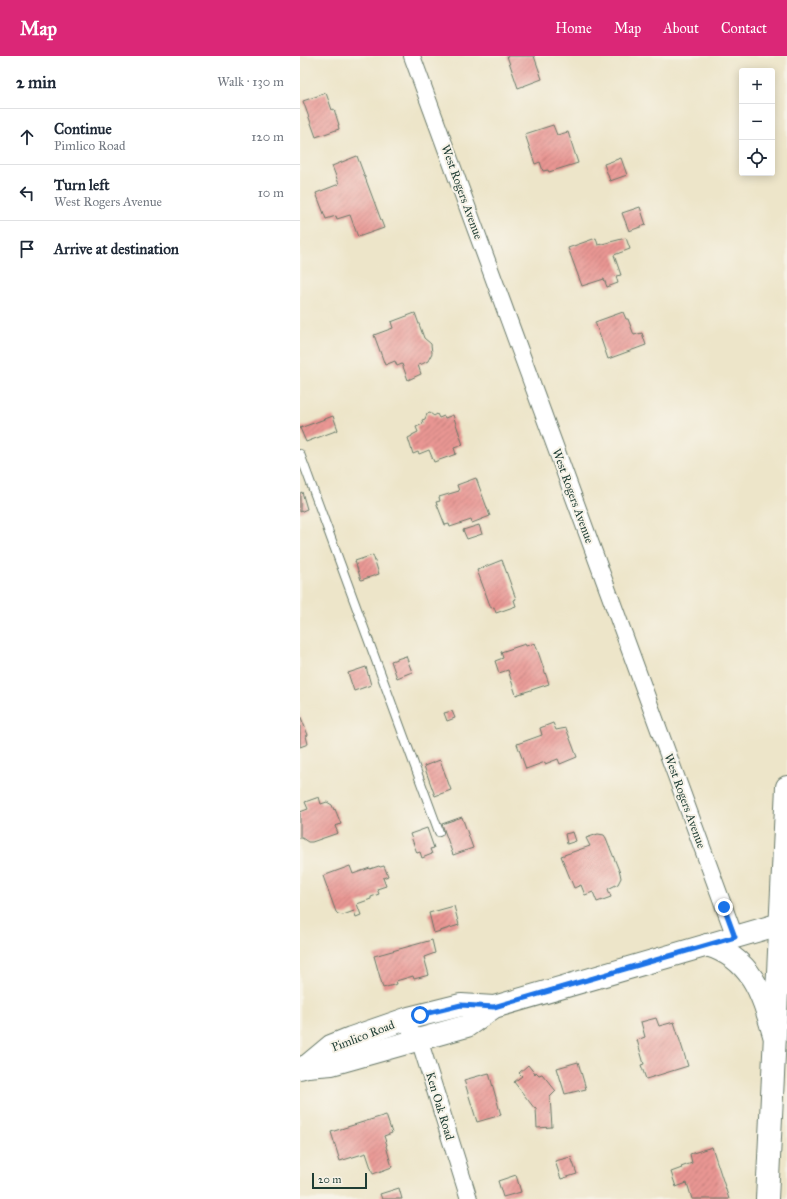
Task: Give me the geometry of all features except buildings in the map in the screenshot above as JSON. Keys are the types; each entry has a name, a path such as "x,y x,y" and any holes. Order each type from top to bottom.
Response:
{"street":[{"name":"West Rogers Avenue","path":"412,56 735,937"},
{"path":"767,1199 775,1039 784,923 787,787"},
{"name":"Pimlico Road","path":"302,1060 332,1064 467,1026 494,1007 784,923"},
{"path":"707,945 721,949 741,963 748,971 755,982 767,1010 775,1039"},
{"name":"Pimlico Road","path":"302,1060 351,1038 399,1023 409,1018 461,1005 494,1007"},
{"path":"399,1023 411,1031 419,1039"},
{"name":"Ken Oak Road","path":"419,1039 469,1199"}],"lane":[{"path":"300,454 439,832"}],"route":[{"path":"420,1015 461,1005 494,1007 735,937 724,907"}]}
